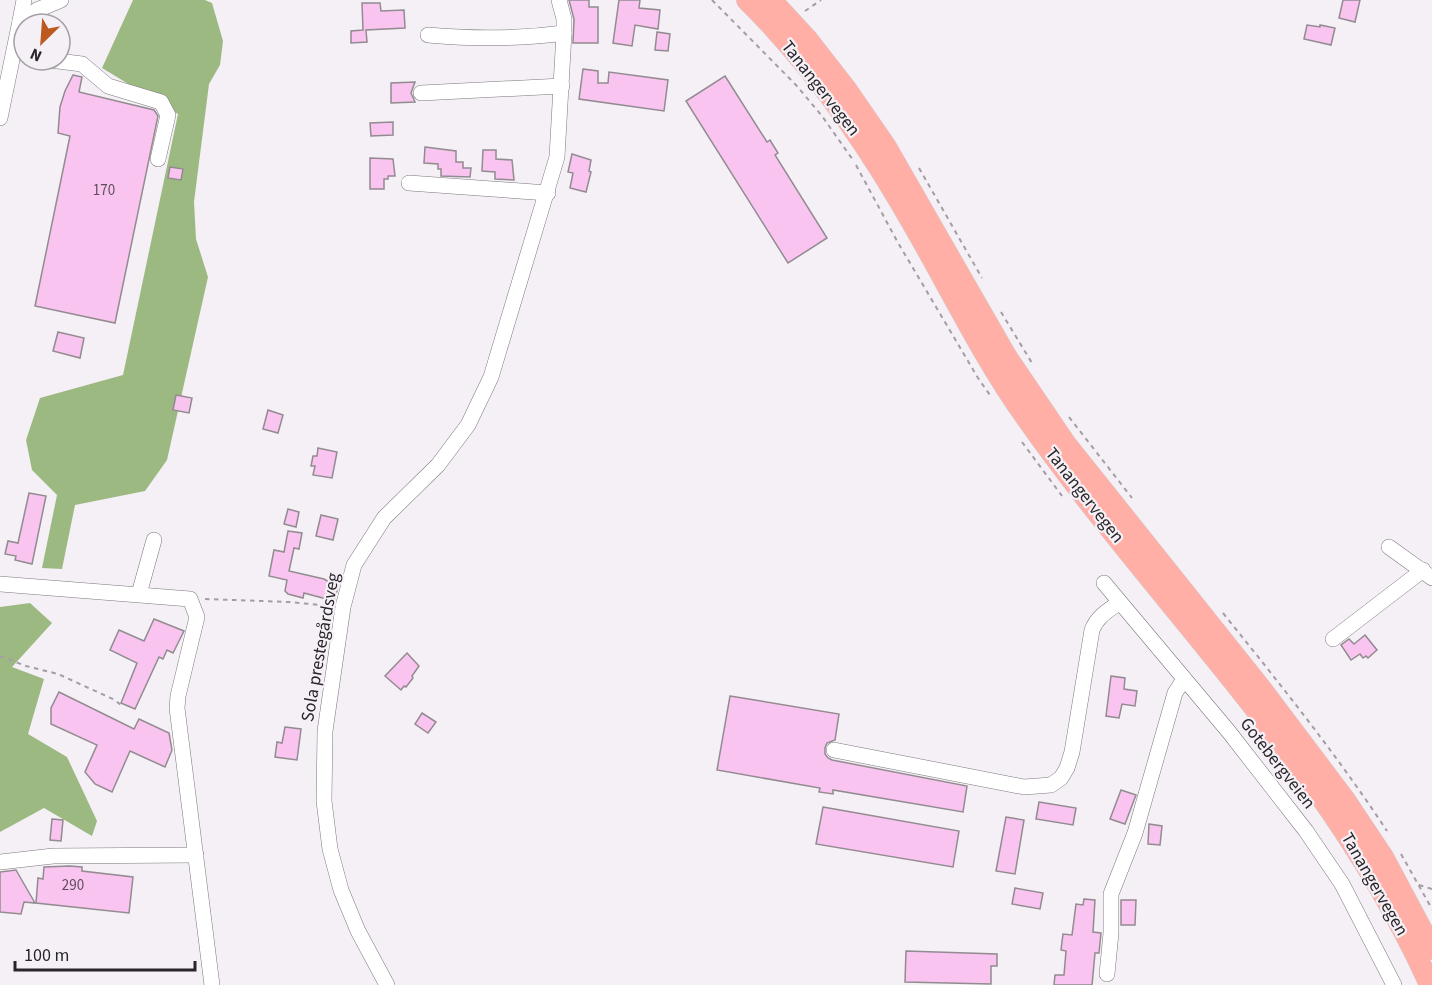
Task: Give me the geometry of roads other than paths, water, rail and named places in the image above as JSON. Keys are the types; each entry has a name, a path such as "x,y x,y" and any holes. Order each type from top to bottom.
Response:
{"highway":[{"name":"Tanangervegen","path":"747,0 794,50 833,99 872,155 917,230 991,365 1051,453 1245,697 1331,810 1374,876 1430,985"},
{"name":"Tanangervegen","path":"771,0 807,39 846,89 886,147 1006,356 1065,443 1259,686 1345,800 1383,857 1432,949"}],"street":[{"path":"34,12 61,0"},
{"name":"Sola prestegårdsveg","path":"387,985 358,931 341,890 327,830 324,801 325,731 343,607 354,565 384,518 438,465 468,425 491,377 557,157 564,33 564,19 559,0"},
{"path":"429,35 467,38 541,36 564,33"},
{"path":"72,63 82,64 108,86 161,102 168,115 158,159"},
{"path":"0,118 13,72"},
{"path":"421,93 562,86"},
{"path":"410,183 548,193"},
{"path":"140,594 154,540"},
{"path":"1333,639 1427,574 1389,548"},
{"name":"Gotebergveien","path":"1104,583 1229,732 1318,849 1342,884 1394,985"},
{"path":"0,584 190,598 197,617 177,708 212,985"},
{"path":"834,750 1024,787 1051,785 1060,778 1072,752 1095,621 1119,603"},
{"path":"1107,975 1111,933 1110,894 1135,833 1175,693 1184,679"},
{"path":"0,862 53,856 196,855"}]}
